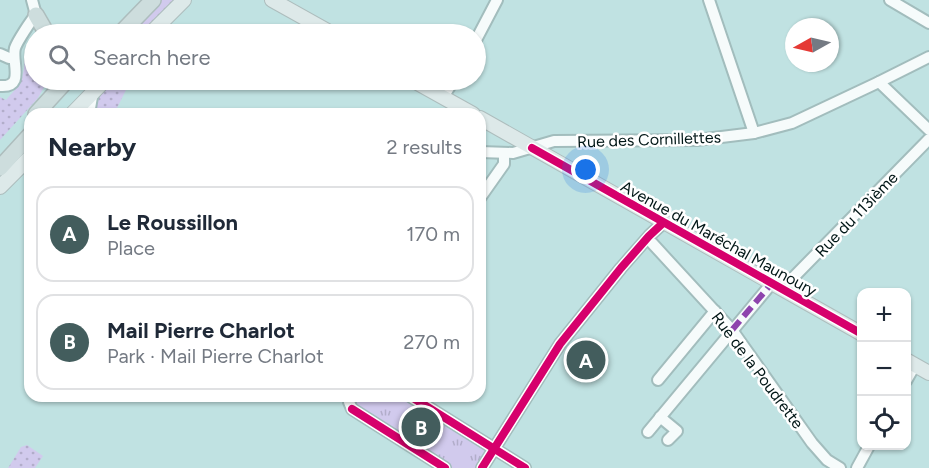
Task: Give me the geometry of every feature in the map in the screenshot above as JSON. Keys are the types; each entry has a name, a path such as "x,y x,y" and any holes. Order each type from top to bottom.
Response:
{"highway":[{"path":"130,17 153,0"},
{"path":"34,8 42,24"},
{"path":"38,108 49,90"},
{"path":"42,108 58,90"},
{"path":"54,108 71,90"},
{"path":"0,154 24,128"},
{"path":"0,168 24,131"}],"main road":[{"path":"160,24 184,0"},
{"path":"272,0 315,24"},
{"path":"78,108 95,90"},
{"path":"430,90 462,108"},
{"name":"Avenue du Maréchal Maunoury","path":"486,121 857,332"},
{"path":"0,187 24,163"},
{"path":"911,363 929,373"}],"street":[{"path":"484,24 497,0"},
{"path":"709,0 754,133"},
{"path":"890,0 929,23"},
{"path":"29,24 34,8"},
{"path":"0,86 9,86 14,81 15,46 23,35"},
{"path":"0,54 9,58 15,57"},
{"name":"Rue des Cornillettes","path":"486,152 515,153 554,141 697,140 754,133 792,123 929,57"},
{"path":"879,82 929,130"},
{"path":"90,108 92,97 97,90"},
{"path":"443,97 448,90"},
{"name":"Rue du 113ième","path":"648,432 732,330 929,139"},
{"path":"486,190 504,164 504,153 519,140"},
{"path":"643,211 651,239"},
{"path":"482,468 560,345 663,223"},
{"name":"Rue de la Poudrette","path":"651,239 732,330 812,443 827,460 840,468"},
{"path":"658,380 715,311"},
{"path":"349,402 352,409 446,468"},
{"path":"420,402 525,468"},
{"path":"660,417 676,431 668,440"},
{"path":"857,468 867,450"}],"green space":[{"path":"158,0 179,0 156,24 135,24"},
{"path":"24,68 24,90 42,90 29,108 24,108 24,113 0,140 0,97 6,100 20,83"},
{"path":"126,90 117,108 96,108 101,91"},
{"path":"354,402 416,402 486,449 486,453 476,468 452,468 355,406"},
{"path":"27,445 43,456 35,468 8,468 21,447"}],"marked path":[{"path":"732,330 772,283"}],"cycle path":[{"path":"532,148 857,331"},
{"path":"482,468 560,344 621,268 663,223"},
{"path":"420,402 525,468"},
{"path":"352,409 445,468"}],"place":[{"name":"Le Roussillon","path":"586,360"},
{"name":"Mail Pierre Charlot","path":"421,427"}]}
